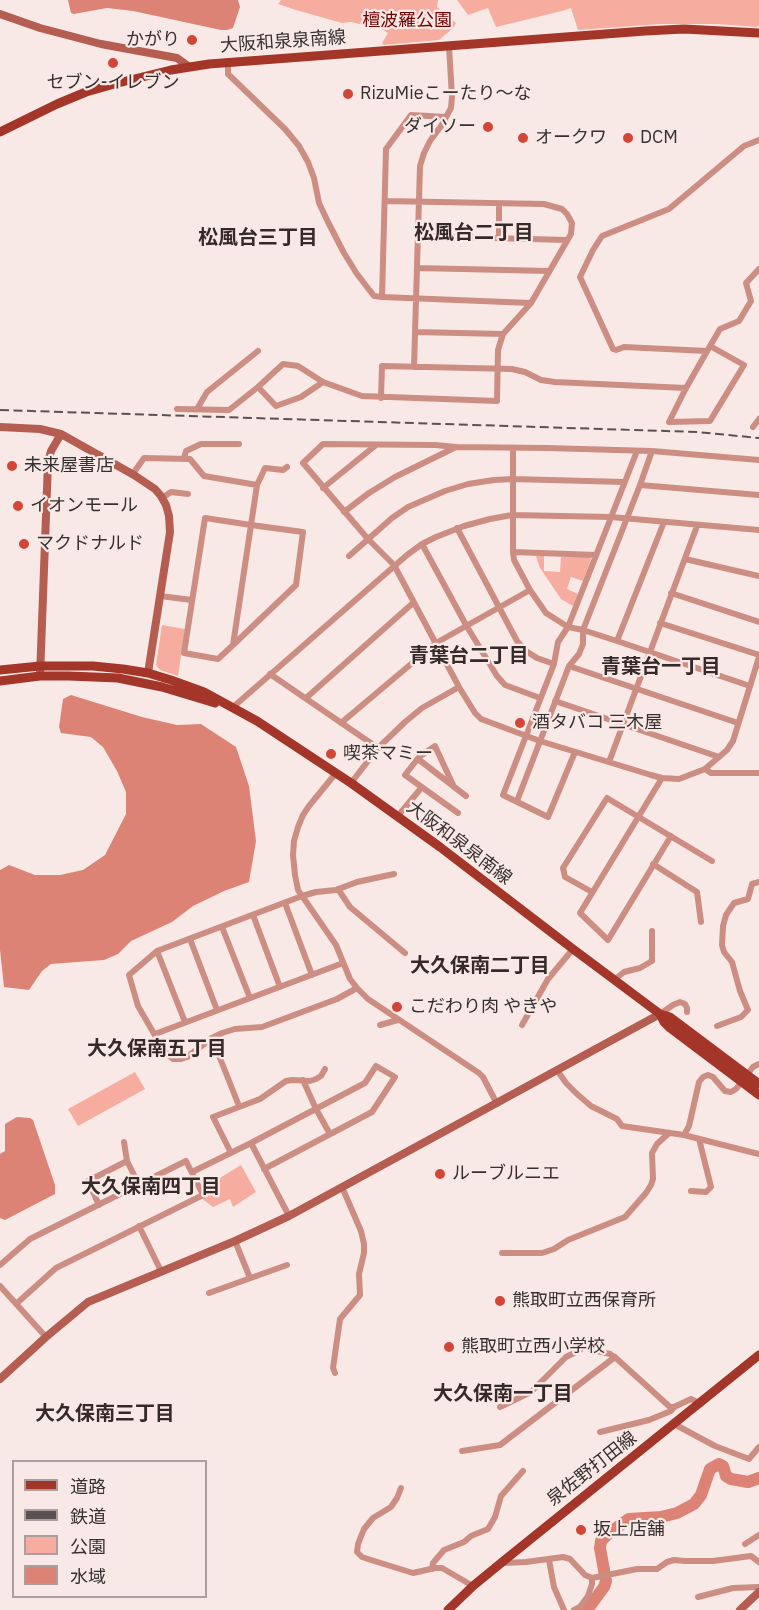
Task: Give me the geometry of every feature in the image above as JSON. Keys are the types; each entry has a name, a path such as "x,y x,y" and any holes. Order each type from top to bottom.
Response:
{"main road":[{"name":"大阪和泉泉南線","path":"0,132 86,92 189,66 675,30 759,33"},
{"name":"大阪和泉泉南線","path":"0,670 40,671 93,666 148,673 204,692 257,721 351,783 660,1014 663,1022 670,1028 744,1078 759,1084"},
{"name":"大阪和泉泉南線","path":"0,681 40,671 69,676 118,678 162,687 232,708"},
{"name":"大阪和泉泉南線","path":"744,1078 759,1095"},
{"name":"泉佐野打田線","path":"448,1610 501,1563 759,1355"}],"street":[{"path":"0,14 40,28 101,44 177,58 189,66"},
{"path":"414,367 420,166 430,141 451,108 448,46"},
{"path":"228,63 228,74 285,129 299,146 308,162 319,203 328,222 357,274 374,296 531,303"},
{"path":"382,297 386,149 411,115 446,117"},
{"path":"759,140 744,147 669,209 602,236 580,277 613,350 624,347 708,348 744,365 710,421 669,422 686,388 708,348 720,329 739,321 751,301 746,283 759,269"},
{"path":"177,409 229,410 283,364 298,366 322,382 362,396 497,401 498,350 503,334 531,303 571,234 572,224 567,214 562,209 544,204 385,201"},
{"path":"499,204 499,238"},
{"path":"418,236 567,240"},
{"path":"417,268 549,271"},
{"path":"415,332 503,334"},
{"path":"197,409 207,392 258,351"},
{"path":"381,398 382,366 512,369 525,372 541,380 555,382 686,388"},
{"path":"258,387 276,406 301,397 322,382"},
{"path":"753,427 759,419"},
{"path":"0,427 40,429 61,434 155,489 162,498 170,523 148,673"},
{"path":"40,671 48,462 51,451 61,434"},
{"path":"184,459 186,451 201,444 239,444"},
{"path":"660,623 759,656 733,741 727,750 705,769 679,779 662,778 540,741 481,719 459,687 394,565 368,539 303,464 323,444 652,451 759,460"},
{"path":"323,488 377,445"},
{"path":"344,512 395,477 456,447"},
{"path":"513,448 514,560 530,590 546,613 568,627 750,686"},
{"path":"575,752 549,817 503,795 554,664 558,642 568,627 637,451"},
{"path":"517,801 569,666 579,654 583,644 583,630 652,451"},
{"path":"132,475 144,458 190,459 204,476 256,485"},
{"path":"233,645 256,485 265,468 283,470 287,467"},
{"path":"349,556 408,507 468,484 513,479 624,482"},
{"path":"640,485 759,495"},
{"path":"162,498 171,492 188,494"},
{"path":"232,708 394,565 422,544 457,528 512,516 611,518 759,530"},
{"path":"205,518 251,525 303,532 296,585 218,659 184,654 205,518"},
{"path":"617,641 663,522"},
{"path":"609,762 697,526"},
{"path":"457,528 517,641 537,658 554,664"},
{"path":"422,544 497,676 505,685 540,698"},
{"path":"513,552 596,555"},
{"path":"685,559 759,576"},
{"path":"341,723 436,643 530,590"},
{"path":"671,593 759,622"},
{"path":"160,596 192,600"},
{"path":"306,698 414,603"},
{"path":"569,666 738,723"},
{"path":"270,674 378,748"},
{"path":"351,783 378,748 405,722 422,708 459,687"},
{"path":"555,701 719,757"},
{"path":"454,787 435,746 418,759 405,775 458,813"},
{"path":"418,759 466,796"},
{"path":"705,769 711,773 759,773"},
{"path":"336,773 303,815 298,827 293,855 298,890 336,945 350,979 357,988 368,999 483,1077 497,1104"},
{"path":"662,778 580,913 608,940 671,836"},
{"path":"398,817 422,787"},
{"path":"592,892 565,878 563,868 607,798 712,861"},
{"path":"653,864 697,892 701,922"},
{"path":"357,988 337,999 262,1027 235,1029 212,1038 188,1057 173,1059 167,1054 138,1006 129,975 157,951 302,896 394,874"},
{"path":"717,1026 741,1017 748,1010 732,962 724,952 723,926 726,915 734,903 748,899 752,884 759,882"},
{"path":"338,889 350,907 405,953"},
{"path":"285,903 312,975"},
{"path":"253,915 280,987"},
{"path":"222,927 250,998"},
{"path":"614,980 624,972 640,968 652,961 652,931"},
{"path":"190,939 217,1010"},
{"path":"522,1025 548,979 573,949"},
{"path":"157,951 185,1022"},
{"path":"155,1034 343,963"},
{"path":"0,1379 88,1302 289,1216 497,1104 673,1005 680,1002 685,1004 687,1012"},
{"path":"380,1025 398,1020"},
{"path":"212,1038 239,1106"},
{"path":"684,1135 689,1126 699,1082 704,1077 713,1077 725,1091 731,1092 753,1067 759,1064"},
{"path":"192,1172 365,1083 376,1066 395,1077 372,1112 264,1169"},
{"path":"231,1153 213,1117 260,1099 286,1081 316,1079 325,1069"},
{"path":"557,1070 577,1094 591,1106 617,1119 622,1126 684,1135 759,1154"},
{"path":"303,1080 330,1134"},
{"path":"502,1253 542,1253 625,1217 651,1185 653,1179 652,1153 657,1144 669,1133"},
{"path":"691,1191 702,1193 711,1187 699,1139"},
{"path":"124,1142 127,1161 139,1185"},
{"path":"251,1143 289,1216"},
{"path":"99,1205 88,1181 127,1161"},
{"path":"0,1265 30,1239 186,1161 203,1195 56,1268 16,1304"},
{"path":"334,1373 340,1319 360,1295 359,1274 364,1253 360,1231 342,1187"},
{"path":"140,1226 161,1271"},
{"path":"235,1240 250,1278"},
{"path":"209,1293 287,1265"},
{"path":"0,1286 46,1337"},
{"path":"500,1407 531,1392 566,1357 586,1345 593,1350 610,1354 670,1407 674,1407"},
{"path":"462,1451 500,1445 615,1358"},
{"path":"600,1431 649,1420 691,1399 700,1404"},
{"path":"674,1424 715,1446 749,1459 759,1447"},
{"path":"432,1569 433,1563 444,1550 488,1529 495,1517 501,1496 523,1471"},
{"path":"401,1488 391,1507 373,1518 364,1529 357,1544 357,1552 362,1557 413,1573 442,1568 473,1586"},
{"path":"745,1544 759,1534"},
{"path":"501,1563 563,1557 570,1559 585,1575 592,1578 637,1569 657,1569 674,1560 713,1561 751,1556 759,1562"},
{"path":"549,1560 554,1587 564,1610"},
{"path":"574,1610 580,1607 588,1596 592,1578"},
{"path":"699,1597 734,1588 759,1587"},
{"path":"740,1610 759,1592"}],"green space":[{"name":"檀波羅公園","path":"281,0 438,0 437,7 456,23 439,40 384,45 382,43 388,33 382,29 351,22 342,23 296,10 278,4"},
{"path":"457,0 759,0 759,25 757,27 661,24 578,30 571,8 496,27 488,8 468,15"},
{"path":"536,556 544,556 544,571 560,572 561,557 590,557 583,581 571,577 567,589 578,594 573,606 561,599 540,568"},
{"path":"162,625 185,629 178,676 160,670 156,665"},
{"path":"135,1072 145,1089 78,1126 68,1109"},
{"path":"241,1165 256,1192 233,1207 230,1199 213,1207 200,1197 217,1189 215,1181"}],"water":[{"path":"68,0 238,0 240,7 233,28 221,30 133,11 107,8 74,14 71,13"},
{"path":"71,695 142,717 177,725 201,724 236,747 249,786 256,841 249,882 193,906 172,922 131,941 118,954 104,960 51,964 42,971 29,990 4,987 0,950 0,870 9,865 35,875 60,875 83,870 105,855 126,814 126,792 103,747 91,737 61,733 59,727 63,699"},
{"path":"17,1117 33,1120 55,1185 55,1194 5,1220 0,1218 0,1154 5,1151 5,1124"}],"waterway":[{"path":"587,1610 606,1581 600,1548 601,1541 609,1533 629,1519 661,1517 677,1513 694,1504 701,1495 710,1469 719,1464 723,1466 726,1476 731,1479 748,1482 759,1478"}],"railway":[{"path":"0,410 697,432 759,438"}],"place":[{"name":"かがり","path":"192,40"},
{"name":"セブン-イレブン","path":"113,63"},
{"name":"RizuMieこーたり～な","path":"348,94"},
{"name":"ダイソー","path":"488,127"},
{"name":"オークワ","path":"523,138"},
{"name":"DCM","path":"628,138"},
{"name":"未来屋書店","path":"12,466"},
{"name":"イオンモール","path":"18,506"},
{"name":"マクドナルド","path":"24,544"},
{"name":"酒タバコ 三木屋","path":"520,723"},
{"name":"喫茶マミー","path":"331,754"},
{"name":"こだわり肉 やきや","path":"397,1007"},
{"name":"ルーブルニエ","path":"440,1174"},
{"name":"熊取町立西保育所","path":"500,1301"},
{"name":"熊取町立西小学校","path":"449,1347"},
{"name":"坂上店舗","path":"581,1530"}],"district":[{"name":"松風台二丁目","path":"474,233"},
{"name":"松風台三丁目","path":"258,238"},
{"name":"青葉台二丁目","path":"469,656"},
{"name":"青葉台一丁目","path":"661,667"},
{"name":"大久保南二丁目","path":"480,966"},
{"name":"大久保南五丁目","path":"157,1049"},
{"name":"大久保南四丁目","path":"151,1187"},
{"name":"大久保南一丁目","path":"503,1394"},
{"name":"大久保南三丁目","path":"105,1414"}]}
